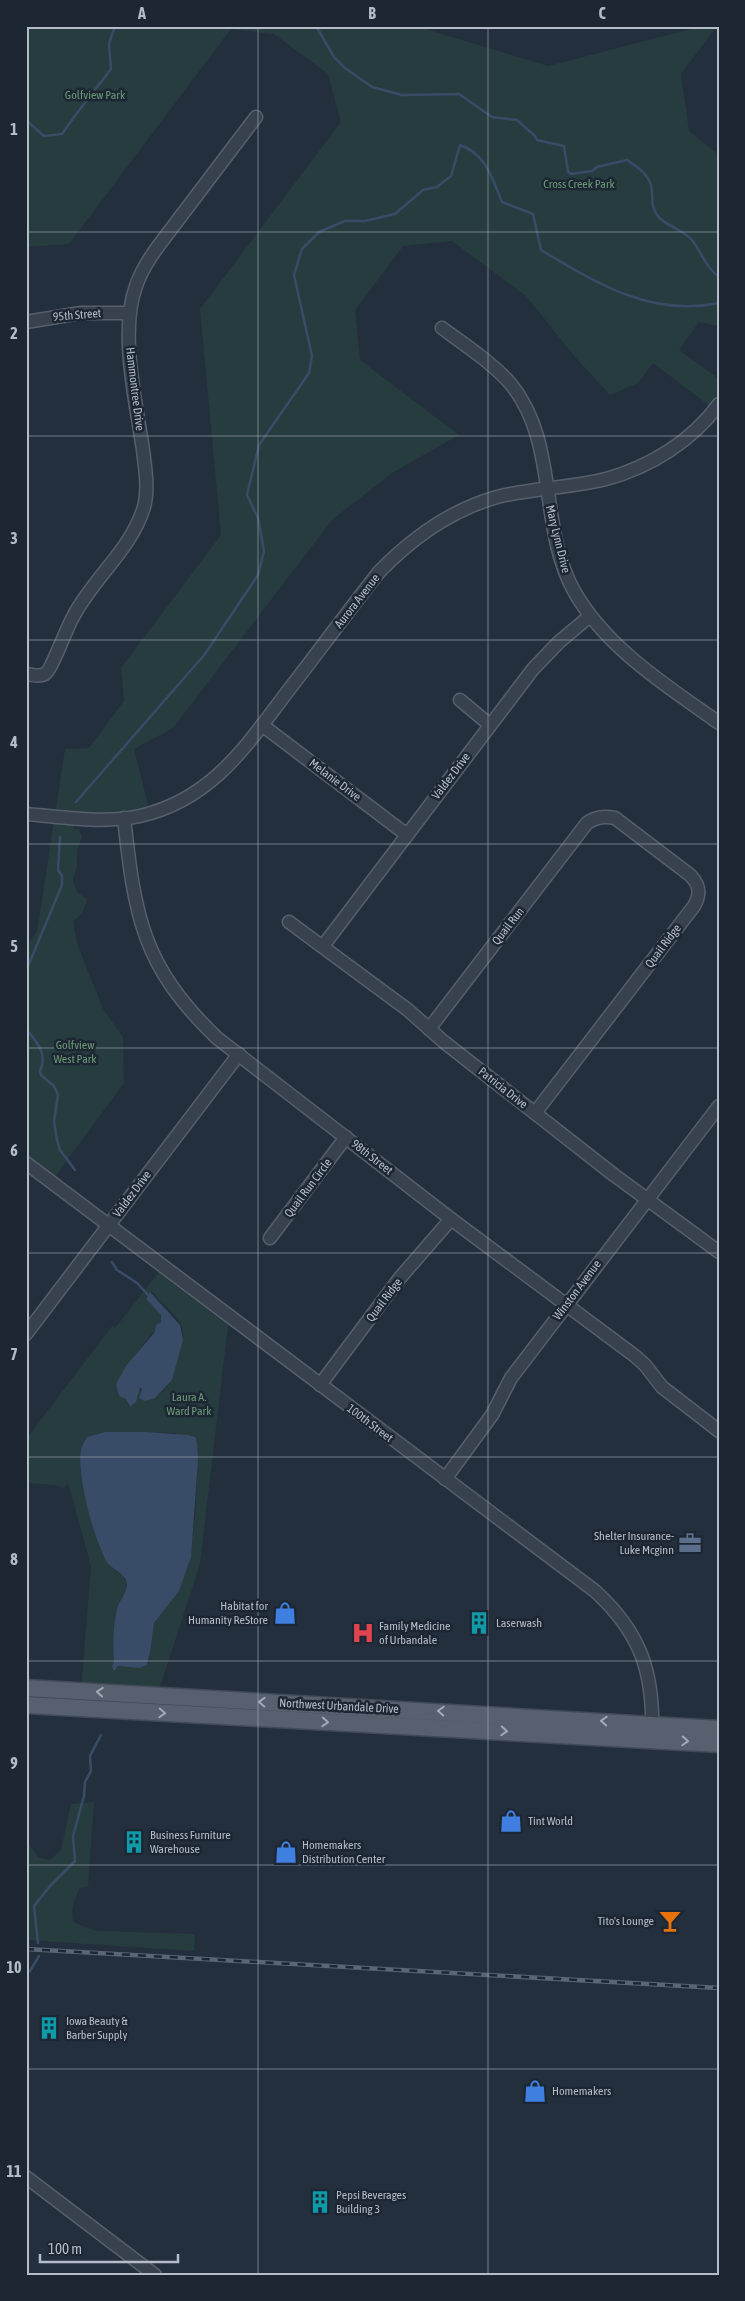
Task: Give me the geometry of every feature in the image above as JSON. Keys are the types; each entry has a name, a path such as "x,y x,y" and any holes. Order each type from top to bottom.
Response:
{"main road":[{"name":"Northwest Urbandale Drive","path":"26,1688 652,1731"},
{"name":"Northwest Urbandale Drive","path":"26,1705 652,1731"},
{"path":"652,1731 719,1729"},
{"path":"652,1731 719,1744"}],"street":[{"name":"Hammontree Drive","path":"26,674 38,676 46,673 51,668 60,642 74,614 129,540 145,504 146,472 128,338 129,313 136,285 150,257 256,117"},
{"name":"95th Street","path":"26,322 81,313 129,313"},
{"name":"Mary Lynn Drive","path":"442,328 492,366 510,384 522,402 538,438 554,531 565,572 574,591 590,616 624,652 719,723"},
{"name":"Aurora Avenue","path":"26,814 102,820 124,818 168,807 194,794 210,783 239,757 369,584 394,556 426,531 471,506 495,498 606,479 646,464 682,442 708,418 719,404"},
{"name":"Valdez Drive","path":"323,946 533,669 559,642 590,616"},
{"path":"460,700 490,725"},
{"name":"Melanie Drive","path":"262,725 407,835"},
{"name":"Quail Ridge","path":"535,1113 698,898 699,890 696,881 614,818 599,817 587,824"},
{"name":"98th Street","path":"124,818 134,897 148,946 164,976 185,1004 217,1038 451,1219 635,1356 645,1365 662,1387 719,1431"},
{"name":"Quail Run","path":"429,1029 587,824"},
{"name":"Patricia Drive","path":"289,922 323,946 646,1200 719,1252"},
{"name":"Valdez Drive","path":"26,1334 239,1054"},
{"name":"Winston Avenue","path":"445,1479 492,1414 512,1378 719,1106"},
{"name":"Quail Run Circle","path":"270,1238 346,1137"},
{"name":"100th Street","path":"26,1164 595,1591 621,1617 638,1644 647,1668 653,1697 652,1731"},
{"name":"Quail Ridge","path":"320,1385 399,1280 451,1219"},
{"path":"26,2177 155,2275"}],"green space":[{"name":"Cross Creek Park","path":"26,26 416,26 548,66 703,26 717,26 681,74 689,131 719,155 719,326 699,322 679,350 719,379 719,413 653,363 638,383 610,395 575,357 526,296 452,241 403,246 355,310 360,360 459,435 392,473 332,520 173,728 134,749 150,813 75,818 74,829 79,829 82,837 77,851 77,866 73,880 77,892 87,899 82,912 73,921 77,944 103,1009 123,1037 124,1083 51,1182 26,1163 26,946 37,932 65,749 89,748 124,701 121,668 221,535 200,309 341,122 328,74 274,34 231,29 69,244 26,247"},
{"name":"Laura A. Ward Park","path":"163,1267 229,1317 200,1564 157,1696 81,1691 91,1566 68,1483 63,1488 56,1485 26,1483 26,1439 113,1325 115,1328","holes":["152,1292 178,1320 183,1331 183,1342 169,1383 161,1393 149,1398 141,1392 140,1386 129,1407 126,1399 119,1396 116,1384 143,1344 161,1323 161,1315 146,1299","105,1432 176,1433 198,1460 195,1517 189,1565 176,1594 154,1623 149,1663 139,1668 112,1666 114,1662 115,1621 119,1604 126,1588 126,1581 123,1576 110,1566 99,1547 81,1474 80,1464 87,1437"]},
{"path":"94,1802 88,1887 80,1888 76,1897 72,1908 73,1922 96,1931 195,1934 194,1951 26,1940 26,1841 38,1857 50,1860 61,1850 71,1804"}],"water":[{"path":"150,1292 180,1325 183,1340 172,1380 155,1398 145,1401 139,1398 142,1390 140,1387 136,1402 130,1407 126,1399 119,1396 116,1384 126,1366 154,1333 157,1324 161,1323 161,1315 146,1299"},
{"path":"105,1432 146,1432 195,1437 198,1460 191,1557 179,1591 154,1623 147,1665 139,1668 118,1666 114,1671 112,1666 114,1662 116,1616 127,1584 122,1574 109,1565 102,1553 87,1505 80,1457 82,1446 87,1437"}],"waterway":[{"path":"26,120 44,136 62,134 111,69 109,44 115,26"},
{"path":"316,26 334,57 345,68 372,87 402,95 459,94 492,117 517,120 537,140 564,146 568,172 571,174 592,171 597,167 627,160 647,177 652,189 652,203 660,219 688,236 710,269 719,277"},
{"path":"76,802 205,654 258,575 264,551 258,518 247,495 259,445 309,373 312,356 294,275 302,249 319,232 345,221 365,221 395,214 423,190 437,187 451,176 460,145 476,154 482,161 491,176 502,202 533,214 541,250 583,275 626,294 648,301 694,306 719,303"},
{"path":"26,971 62,885 62,876 58,870 60,837"},
{"path":"26,1029 40,1048 42,1054 41,1075 54,1086 58,1095 54,1121 57,1140 60,1150 75,1170"},
{"path":"112,1262 117,1270 137,1283 149,1296"},
{"path":"38,1943 34,1906 51,1885 75,1861 73,1836 84,1796 85,1782 91,1771 90,1756 101,1735"},
{"path":"26,1972 30,1971 39,1956"}],"railway":[{"path":"26,1949 719,1988"}],"place":[{"name":"Shelter Insurance- Luke Mcginn","path":"690,1543"},
{"name":"Habitat for Humanity ReStore","path":"285,1613"},
{"name":"Laserwash","path":"479,1623"},
{"name":"Family Medicine of Urbandale","path":"363,1633"},
{"name":"Tint World","path":"511,1821"},
{"name":"Business Furniture Warehouse","path":"134,1842"},
{"name":"Homemakers Distribution Center","path":"286,1852"},
{"name":"Tito's Lounge","path":"670,1921"},
{"name":"Iowa Beauty & Barber Supply","path":"49,2028"},
{"name":"Homemakers","path":"535,2091"},
{"name":"Pepsi Beverages Building 3","path":"320,2202"}],"park label":[{"name":"Golfview Park","path":"95,95"},
{"name":"Golfview West Park","path":"75,1052"}]}
